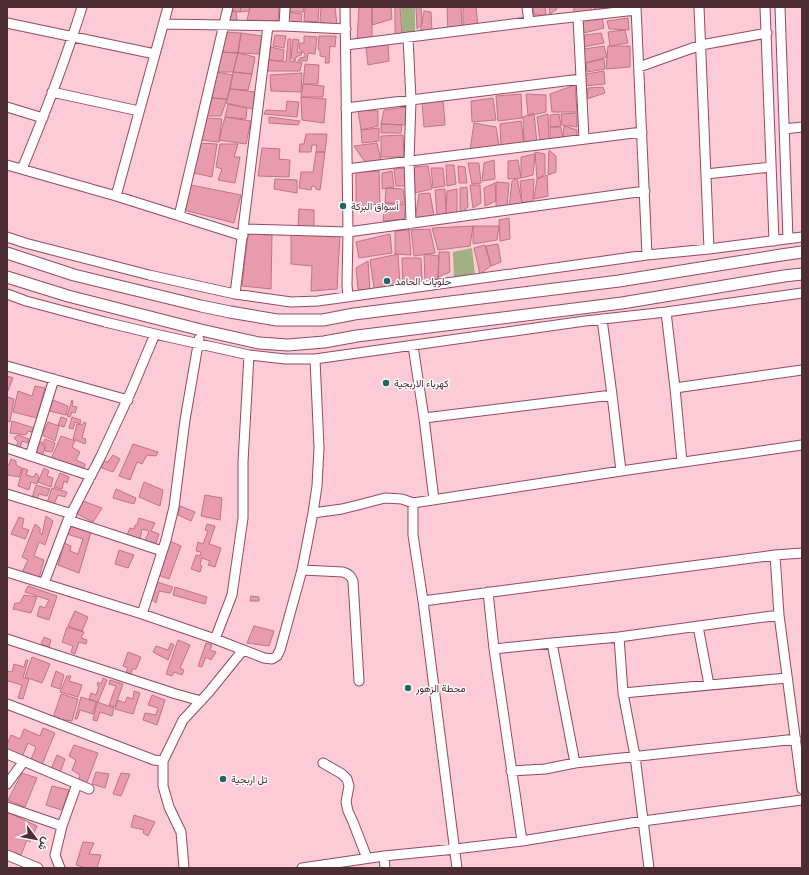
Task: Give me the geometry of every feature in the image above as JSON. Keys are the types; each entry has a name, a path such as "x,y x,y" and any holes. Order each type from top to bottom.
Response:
{"main road":[{"path":"7,253 74,275 201,306 277,320 323,320 354,314 619,281 802,252"},
{"path":"7,277 68,296 201,330 259,343 288,345 324,342 357,336 622,303 802,274"}],"street":[{"path":"22,169 43,118 73,37 82,7"},
{"path":"116,196 168,7"},
{"path":"179,216 228,7"},
{"path":"284,26 285,7"},
{"path":"345,7 348,297"},
{"path":"528,7 528,22"},
{"path":"699,7 709,249"},
{"path":"765,7 774,241"},
{"path":"780,7 788,239"},
{"path":"346,45 636,9 647,256"},
{"path":"578,17 584,139"},
{"path":"7,23 155,54"},
{"path":"163,24 284,26 346,29"},
{"path":"235,294 268,26"},
{"path":"639,67 701,45 767,33"},
{"path":"408,37 411,100 409,161 411,224"},
{"path":"346,108 581,79"},
{"path":"52,92 139,111"},
{"path":"7,107 43,118"},
{"path":"784,129 802,127"},
{"path":"347,169 642,132"},
{"path":"7,165 116,196 179,216 243,233 348,232 645,191"},
{"path":"706,174 771,167"},
{"path":"7,237 133,271 235,294 291,302 318,301 647,256 802,237"},
{"path":"7,294 90,318 249,355 285,359 315,359 802,293"},
{"path":"666,312 682,462"},
{"path":"602,319 621,471"},
{"path":"477,321 479,337"},
{"path":"142,614 166,540 174,507 185,420 201,330"},
{"path":"44,583 70,517 128,400 155,334"},
{"path":"413,346 434,500"},
{"path":"215,639 232,595 243,518 243,462 249,355"},
{"path":"7,572 142,614 215,639 264,658 272,659 277,656 280,650 302,570 317,486 320,448 315,359"},
{"path":"7,366 128,400"},
{"path":"675,388 802,370"},
{"path":"30,456 54,379"},
{"path":"424,418 612,395"},
{"path":"313,513 385,498 402,499 414,503 802,445"},
{"path":"7,448 91,476"},
{"path":"7,494 162,551"},
{"path":"414,503 413,535 423,601 457,868"},
{"path":"423,601 775,555 802,553"},
{"path":"775,555 779,615 802,789"},
{"path":"302,570 343,572 352,576 359,681"},
{"path":"488,592 494,649 522,841"},
{"path":"494,649 552,642 619,637 779,615"},
{"path":"698,626 709,685"},
{"path":"619,637 623,693 635,756 649,868"},
{"path":"7,639 201,701"},
{"path":"552,642 575,763"},
{"path":"184,868 181,832 169,807 163,786 163,761 183,720 201,701 243,650"},
{"path":"623,693 787,678"},
{"path":"7,704 154,760 163,761"},
{"path":"511,771 545,769 575,763 635,756 796,740"},
{"path":"7,754 89,789"},
{"path":"7,784 24,761"},
{"path":"323,762 347,779 349,786 346,802 348,811 367,858"},
{"path":"60,868 55,855 62,826 77,784"},
{"path":"302,868 367,858 522,841 643,821 802,800"},
{"path":"7,807 62,826"},
{"path":"7,856 38,868"},
{"path":"384,856 385,868"}],"green space":[{"path":"401,7 415,7 415,32 402,35"},
{"path":"472,248 475,275 454,279 453,252"}],"building":[{"path":"230,7 241,7 240,12 229,11"},
{"path":"241,7 250,7 249,11 240,12"},
{"path":"250,7 279,7 278,21 247,20"},
{"path":"291,7 303,7 304,12 290,12"},
{"path":"305,7 319,7 318,22 304,21"},
{"path":"321,7 335,7 337,25 320,22"},
{"path":"359,7 372,7 372,38 357,40"},
{"path":"372,7 391,7 392,19 372,25"},
{"path":"395,7 400,7 402,35 395,36"},
{"path":"416,7 421,7 422,24 417,29"},
{"path":"447,7 461,7 462,26 448,31"},
{"path":"463,7 476,7 478,26 463,28"},
{"path":"533,7 545,7 546,15 534,15"},
{"path":"549,7 556,7 557,9 550,14"},
{"path":"574,7 591,7 591,10 574,14"},
{"path":"594,7 605,7 595,11"},
{"path":"229,11 236,11 237,21 227,21"},
{"path":"424,11 431,12 432,32 420,33"},
{"path":"287,12 302,14 301,22 287,23"},
{"path":"602,18 604,28 584,33 581,19"},
{"path":"628,18 629,30 609,29 607,21"},
{"path":"625,30 628,43 610,46 608,32"},
{"path":"225,32 241,33 238,53 221,52"},
{"path":"241,33 262,36 259,54 238,53"},
{"path":"601,33 604,43 583,47 585,35"},
{"path":"275,35 286,36 284,48 273,46"},
{"path":"304,36 317,37 315,54 308,53 307,61 298,61 300,58 305,57 305,54 299,49 300,43 304,43"},
{"path":"319,36 336,36 335,47 330,46 329,63 325,63 326,57 320,56 320,50 318,49"},
{"path":"288,39 291,39 290,61 302,63 300,71 268,71 268,60 286,62"},
{"path":"293,39 299,40 297,52 302,52 301,55 296,57 295,61 291,58"},
{"path":"388,44 389,61 368,65 366,48"},
{"path":"604,46 607,57 585,63 584,49"},
{"path":"608,46 630,46 630,67 606,69"},
{"path":"271,47 284,50 283,61 268,60"},
{"path":"221,52 238,53 233,72 216,72"},
{"path":"238,53 255,57 252,74 233,72"},
{"path":"604,59 605,69 587,72 586,63"},
{"path":"305,64 319,65 318,84 303,84"},
{"path":"604,71 605,84 585,86 586,74"},
{"path":"216,72 233,75 227,99 212,98"},
{"path":"233,72 252,74 248,90 230,89"},
{"path":"302,73 301,92 271,91 270,75"},
{"path":"303,84 324,86 323,97 301,97"},
{"path":"575,85 577,112 552,112 550,94"},
{"path":"603,87 605,93 587,99 588,88"},
{"path":"230,89 255,92 253,109 226,103"},
{"path":"521,94 522,118 498,121 496,96"},
{"path":"526,94 546,95 546,112 528,116"},
{"path":"301,97 326,99 324,123 302,120"},
{"path":"212,98 227,99 221,116 206,116"},
{"path":"493,98 496,120 472,122 471,101"},
{"path":"443,100 445,125 424,127 422,103"},
{"path":"287,101 299,102 297,117 264,114 266,110 286,111"},
{"path":"228,104 247,108 246,119 225,117"},
{"path":"407,107 407,125 381,124 384,110"},
{"path":"358,110 378,111 378,126 361,130"},
{"path":"534,113 537,144 524,144 523,117"},
{"path":"577,113 577,127 562,125 561,114"},
{"path":"548,114 549,141 540,141 537,117"},
{"path":"559,114 561,126 550,127 550,115"},
{"path":"225,117 251,121 246,144 219,140"},
{"path":"269,117 300,121 298,125 269,123"},
{"path":"206,118 222,119 219,142 201,140"},
{"path":"521,121 524,144 501,146 500,124"},
{"path":"474,123 496,127 499,146 470,150"},
{"path":"381,124 402,125 401,133 381,133"},
{"path":"564,126 577,130 577,137 563,139"},
{"path":"550,127 561,127 563,139 550,141"},
{"path":"379,128 379,141 362,143 361,130"},
{"path":"306,134 327,134 325,152 316,152 317,145 312,145 311,152 299,152 300,144 304,144"},
{"path":"403,135 404,157 381,157 381,136"},
{"path":"199,143 217,144 212,177 194,173"},
{"path":"377,143 381,160 365,162 354,146"},
{"path":"220,144 238,144 234,157 240,157 235,183 218,180 222,169 216,167"},
{"path":"262,148 280,149 279,159 290,160 289,177 258,176"},
{"path":"549,150 556,156 556,172 548,175"},
{"path":"316,152 325,152 320,190 316,189 315,186 312,186 311,190 299,188 301,172 313,172"},
{"path":"535,152 545,154 545,174 537,179"},
{"path":"535,154 533,175 521,178 521,157"},
{"path":"494,160 495,179 482,181 484,163"},
{"path":"518,160 521,178 508,179 508,161"},
{"path":"468,163 479,163 481,183 472,184"},
{"path":"446,165 454,165 456,184 447,186"},
{"path":"428,166 432,189 415,193 414,167"},
{"path":"458,166 465,167 467,183 459,183"},
{"path":"406,168 406,186 396,186 394,169"},
{"path":"431,168 443,168 445,186 433,188"},
{"path":"379,171 380,204 356,207 356,172"},
{"path":"392,171 394,187 382,189 382,173"},
{"path":"547,175 548,196 534,199 537,179"},
{"path":"517,178 522,203 509,208 512,181"},
{"path":"275,179 297,180 297,193 274,189"},
{"path":"534,179 533,201 522,203 520,181"},
{"path":"496,182 509,183 507,207 496,209"},
{"path":"495,183 496,201 485,206 484,188"},
{"path":"191,185 241,195 234,223 184,210"},
{"path":"470,185 480,185 481,203 473,208"},
{"path":"467,187 468,207 460,214 460,188"},
{"path":"386,188 403,189 405,203 385,203"},
{"path":"445,189 446,214 437,215 435,190"},
{"path":"457,189 457,213 446,214 447,191"},
{"path":"430,193 434,216 415,219 419,194"},
{"path":"385,203 406,205 404,219 383,221"},
{"path":"299,209 314,210 314,227 298,227"},
{"path":"509,218 510,239 500,241 499,220"},
{"path":"473,226 499,226 497,240 473,244"},
{"path":"473,226 470,246 438,250 432,228"},
{"path":"430,229 435,253 414,256 411,230"},
{"path":"409,230 411,255 395,254 395,231"},
{"path":"340,233 337,289 311,291 312,266 291,264 291,234"},
{"path":"248,234 272,235 271,289 242,286"},
{"path":"390,234 392,253 359,258 356,242"},
{"path":"498,244 501,262 491,266 486,246"},
{"path":"485,245 491,266 480,274 474,248"},
{"path":"439,252 449,252 450,272 438,277"},
{"path":"398,254 400,285 374,288 370,260"},
{"path":"424,254 439,256 438,279 425,280"},
{"path":"402,258 421,258 422,280 403,287"},
{"path":"368,261 370,292 358,289 356,268"},
{"path":"7,376 13,378 7,393"},
{"path":"35,386 45,388 37,418 13,412 18,391 32,396"},
{"path":"8,397 14,399 10,422 7,421"},
{"path":"53,400 68,406 66,415 49,411"},
{"path":"72,400 72,406 77,407 75,413 72,412 70,417 67,416"},
{"path":"61,417 67,419 64,427 58,425"},
{"path":"72,417 81,420 80,424 75,422 73,429 69,428"},
{"path":"12,421 34,428 31,432 28,431 26,435 10,433"},
{"path":"48,422 59,426 55,441 42,435"},
{"path":"84,422 86,423 82,438 86,439 85,444 73,439 77,424 82,425"},
{"path":"18,435 29,439 28,443 22,441 20,449 16,447 18,442 14,438"},
{"path":"61,436 75,441 72,447 80,452 76,460 85,464 83,471 51,459"},
{"path":"45,439 55,443 52,452 45,451 45,445 43,444"},
{"path":"37,442 42,442 42,445 45,447 42,457 33,454"},
{"path":"133,444 158,452 156,456 147,455 142,464 137,462 130,480 119,476"},
{"path":"113,455 120,459 113,472 100,467 104,461 108,462"},
{"path":"11,459 16,461 16,465 22,468 19,477 8,475 7,480 7,464 9,465"},
{"path":"23,468 28,470 26,475 34,477 36,473 39,477 37,484 31,482 29,490 18,486"},
{"path":"44,468 49,471 47,476 53,478 51,487 38,482"},
{"path":"60,473 69,477 67,483 64,481 62,489 54,487"},
{"path":"144,482 163,490 160,506 139,497"},
{"path":"36,485 50,489 47,496 39,494 37,499 32,498"},
{"path":"52,488 67,492 65,497 58,495 54,504 47,503"},
{"path":"116,489 136,498 134,504 113,498"},
{"path":"205,495 222,498 220,520 201,516"},
{"path":"83,501 102,508 93,522 77,514"},
{"path":"180,506 195,512 191,521 178,515"},
{"path":"46,516 53,521 45,545 39,542 34,556 44,560 39,578 22,572 28,560 22,557 35,524 40,528 40,533 42,535"},
{"path":"19,517 24,519 22,528 29,530 25,539 11,534"},
{"path":"139,518 155,523 151,531 159,534 156,543 145,541 149,531 142,529 140,539 127,535 130,528 134,529 135,525 137,525"},
{"path":"207,524 215,526 209,544 221,548 215,567 208,565 210,561 202,558 200,572 191,569 196,555 200,556 201,552 196,551 198,542 203,544 208,531 205,530"},
{"path":"69,526 91,532 79,573 58,565 64,543 71,546 70,551 78,554 83,539 67,534"},
{"path":"170,541 181,546 169,579 158,575"},
{"path":"119,550 134,555 128,568 115,564"},
{"path":"157,582 173,587 170,593 159,591 156,603 151,599"},
{"path":"28,586 57,596 49,620 37,616 40,606 45,608 49,600 25,592"},
{"path":"175,587 207,597 205,604 173,595"},
{"path":"24,595 37,597 31,613 13,609 15,603 20,603"},
{"path":"251,596 259,597 259,601 250,601"},
{"path":"75,611 88,617 82,631 68,626"},
{"path":"254,626 274,631 269,646 247,643"},
{"path":"67,627 84,632 81,638 87,640 86,644 79,642 75,654 71,652 73,646 62,642"},
{"path":"44,637 51,640 49,647 41,644"},
{"path":"178,640 190,645 180,668 184,670 182,675 174,672 172,676 166,674"},
{"path":"171,643 174,645 168,660 153,652 156,646 168,650"},
{"path":"206,643 212,645 210,650 216,652 211,660 206,657 202,667 198,666"},
{"path":"128,652 141,657 136,669 132,669 131,674 126,672 128,668 123,666"},
{"path":"32,657 50,664 42,683 25,677"},
{"path":"26,660 28,660 23,678 29,679 23,699 18,698 22,685 8,681 7,683 7,671 12,672 14,664 24,667"},
{"path":"56,671 64,675 60,689 51,686"},
{"path":"67,676 71,676 69,681 82,685 78,697 60,692"},
{"path":"103,678 107,680 98,702 89,699 91,693 96,695 99,686 97,685 98,682 101,684"},
{"path":"110,680 123,684 115,707 109,705 116,686 109,684"},
{"path":"134,691 140,693 133,714 115,709 118,700 125,703 127,697 133,699"},
{"path":"61,694 78,699 72,721 53,718"},
{"path":"152,695 165,700 157,725 143,720 145,713 156,715 158,708 148,705"},
{"path":"81,697 96,702 93,714 80,710 77,719 75,719"},
{"path":"97,702 114,708 112,716 100,712 97,721 93,720"},
{"path":"43,728 55,733 41,767 30,762 36,747 28,743 22,757 7,751 7,744 11,735 20,739 24,729 40,736"},
{"path":"74,745 98,753 86,785 78,782 80,775 72,770 76,760 69,756"},
{"path":"57,755 65,759 60,773 51,769"},
{"path":"96,772 109,774 105,788 92,784"},
{"path":"22,773 37,778 25,807 8,800"},
{"path":"121,773 130,774 121,796 113,794"},
{"path":"52,786 69,790 62,810 46,805"},
{"path":"7,812 37,826 30,842 27,840 21,855 7,850"},
{"path":"134,815 155,822 148,836 143,833 144,830 131,827"},
{"path":"83,842 94,843 89,854 101,855 97,868 86,868 76,865"}],"place":[{"name":"أسواق البركة","path":"343,206"},
{"name":"حلويات الحامد","path":"387,281"},
{"name":"كهرباء الاربجية","path":"386,383"},
{"name":"محطة الزهور","path":"408,688"},
{"name":"تل اربجية","path":"223,779"}]}
